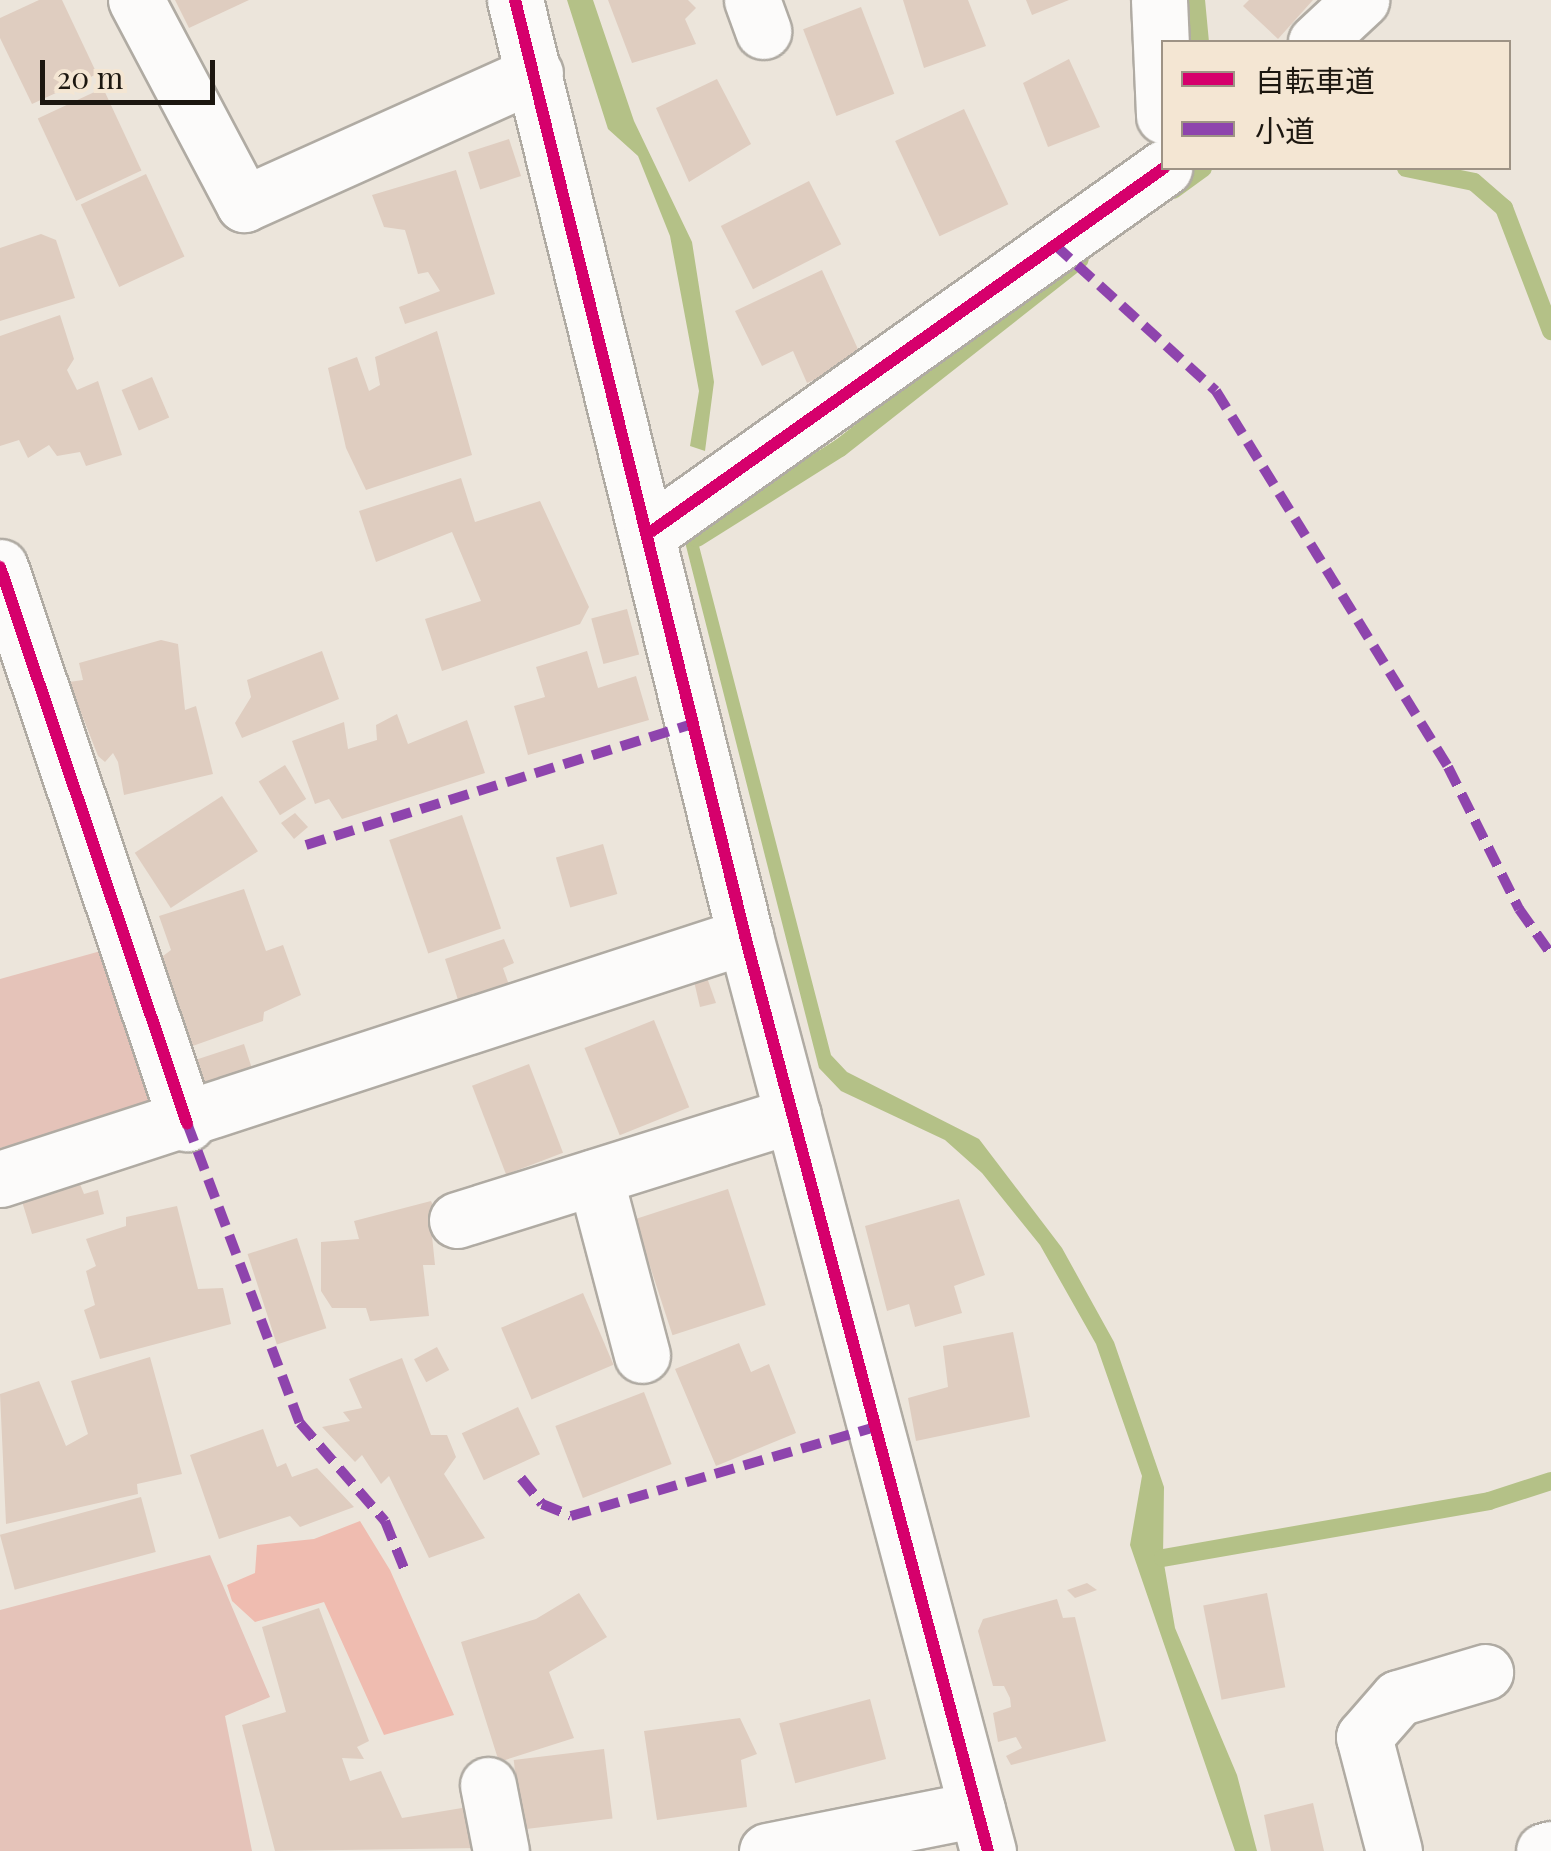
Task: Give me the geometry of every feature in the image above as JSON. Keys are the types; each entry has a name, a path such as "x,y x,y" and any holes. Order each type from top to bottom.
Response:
{"street":[{"path":"136,0 244,204 535,73"},
{"path":"515,0 652,531 745,936 983,1830 767,1851"},
{"path":"1159,0 1161,46"},
{"path":"1318,40 1362,0"},
{"path":"652,531 1161,170"},
{"path":"0,567 188,1124"},
{"path":"0,1179 188,1124 745,936"},
{"path":"457,1220 793,1115"},
{"path":"595,1177 642,1355"},
{"path":"1394,1851 1364,1736 1398,1698 1485,1672"},
{"path":"488,1785 502,1851"},
{"path":"1544,1851 1551,1849"}],"shaded area":[{"path":"567,0 593,0 634,121 692,242 714,382 705,451 690,446 699,391 670,236 638,156 608,129"},
{"path":"697,538 831,1055 847,1072 979,1139 1062,1248 1114,1342 1164,1487 1163,1558 1175,1628 1237,1775 1257,1851 1235,1851 1130,1545 1142,1476 1096,1344 1040,1245 982,1173 945,1140 841,1091 819,1068 685,542"},
{"path":"108,949 158,1104 0,1148 0,979"},
{"path":"360,1521 390,1570 454,1715 384,1735 324,1602 255,1622 232,1601 227,1585 255,1573 257,1545 314,1539"},
{"path":"210,1555 270,1697 225,1716 252,1851 0,1851 0,1610"}],"building":[{"path":"39,0 62,0 97,74 32,104 0,38 0,18"},
{"path":"175,0 249,0 189,28"},
{"path":"608,0 688,0 696,8 685,19 696,44 632,63"},
{"path":"903,0 968,0 986,46 924,68"},
{"path":"1026,0 1069,0 1032,15"},
{"path":"1249,0 1313,0 1278,39 1243,6"},
{"path":"861,7 894,94 836,116 803,29"},
{"path":"1069,59 1100,127 1048,147 1023,83"},
{"path":"717,79 751,144 689,182 656,108"},
{"path":"103,88 141,170 76,201 38,118"},
{"path":"964,109 1008,204 939,236 895,141"},
{"path":"509,139 521,176 480,189 468,152"},
{"path":"456,170 495,294 405,324 399,307 440,291 428,272 418,274 405,230 384,227 372,195"},
{"path":"146,174 184,256 119,287 81,204"},
{"path":"809,181 841,244 753,289 721,226"},
{"path":"41,234 56,240 75,298 0,321 0,248"},
{"path":"822,270 862,358 807,383 793,351 762,366 735,311"},
{"path":"60,315 74,359 67,370 77,390 98,381 122,455 86,466 80,452 57,456 49,445 28,458 19,440 0,446 0,336"},
{"path":"437,331 472,455 366,490 346,448 328,368 357,357 369,391 380,385 375,357"},
{"path":"152,377 169,418 139,430 122,390"},
{"path":"461,478 475,522 540,501 589,607 580,624 442,671 425,619 481,601 452,532 376,562 359,511"},
{"path":"627,609 639,654 603,664 591,619"},
{"path":"161,640 178,644 185,710 196,706 213,774 124,795 118,762 113,753 105,762 98,756 69,682 83,680 79,663"},
{"path":"322,651 339,699 242,738 235,723 251,697 247,680"},
{"path":"587,651 598,688 636,676 649,720 528,755 514,706 545,697 536,667"},
{"path":"397,714 408,744 467,720 485,773 342,819 329,799 315,804 292,741 344,722 348,749 377,740 376,725"},
{"path":"285,765 306,799 280,815 259,781"},
{"path":"222,796 258,851 171,908 135,853"},
{"path":"295,813 308,827 294,839 281,823"},
{"path":"462,815 501,928 428,954 389,840"},
{"path":"603,844 617,894 570,907 556,858"},
{"path":"244,889 266,951 283,945 301,995 264,1012 263,1021 187,1048 159,959 171,950 159,916"},
{"path":"504,939 514,963 503,968 509,985 458,1000 445,959"},
{"path":"705,972 716,1003 700,1007 693,977"},
{"path":"654,1020 689,1107 620,1135 584,1048"},
{"path":"244,1044 257,1084 207,1100 194,1060"},
{"path":"529,1064 563,1153 506,1175 472,1086"},
{"path":"78,1179 84,1194 98,1190 104,1214 32,1234 20,1195"},
{"path":"728,1189 766,1305 672,1335 635,1219"},
{"path":"959,1199 985,1275 954,1286 962,1313 915,1327 909,1304 887,1311 865,1226"},
{"path":"431,1201 443,1227 432,1236 435,1265 423,1265 429,1316 370,1321 366,1308 332,1308 321,1291 321,1242 359,1239 354,1221"},
{"path":"177,1206 198,1289 223,1288 231,1324 100,1359 84,1310 95,1305 86,1271 96,1266 86,1239 126,1226 126,1217"},
{"path":"297,1238 326,1328 277,1344 248,1254"},
{"path":"583,1293 613,1365 532,1400 501,1328"},
{"path":"1013,1332 1030,1417 916,1441 908,1398 948,1387 943,1346"},
{"path":"739,1343 751,1372 769,1364 796,1433 716,1466 675,1369"},
{"path":"437,1347 449,1370 426,1382 414,1359"},
{"path":"150,1357 182,1474 137,1484 138,1494 6,1524 0,1394 39,1381 66,1446 88,1434 71,1381"},
{"path":"402,1358 431,1435 447,1435 456,1457 444,1474 485,1538 429,1558 389,1476 381,1484 362,1455 355,1462 322,1427 350,1421 343,1412 362,1408 349,1379"},
{"path":"644,1392 672,1464 583,1498 555,1426"},
{"path":"518,1407 540,1454 484,1480 462,1433"},
{"path":"263,1429 277,1467 286,1463 292,1477 317,1468 354,1507 300,1527 290,1516 219,1539 190,1455"},
{"path":"141,1497 156,1552 15,1590 0,1535"},
{"path":"1087,1583 1097,1590 1075,1598 1067,1590"},
{"path":"579,1593 607,1637 549,1672 574,1738 499,1762 461,1642 536,1619"},
{"path":"1267,1593 1285,1687 1222,1700 1203,1605"},
{"path":"1057,1599 1063,1618 1075,1617 1106,1741 1011,1765 1006,1756 1022,1748 1016,1737 998,1742 993,1713 1011,1707 1010,1698 1004,1686 993,1686 978,1631 983,1619"},
{"path":"319,1608 369,1741 357,1747 364,1759 342,1758 350,1781 381,1771 402,1818 468,1807 477,1848 275,1851 242,1725 286,1712 262,1627"},
{"path":"870,1699 886,1759 795,1783 779,1723"},
{"path":"740,1718 757,1754 741,1760 747,1807 657,1820 644,1731"},
{"path":"604,1749 613,1818 522,1830 514,1760"},
{"path":"1313,1803 1324,1851 1271,1851 1264,1815"}],"waterway":[{"path":"1196,0 1200,40"},
{"path":"1173,190 1200,170"},
{"path":"1416,170 1474,182 1504,208 1551,331"},
{"path":"697,538 840,448 1080,259"},
{"path":"1163,1558 1489,1501 1551,1481"}],"marked path":[{"path":"1055,245 1216,391 1448,767 1519,909 1551,954"},
{"path":"306,845 696,723"},
{"path":"187,1123 300,1423 385,1521 404,1568"},
{"path":"521,1478 542,1504 571,1516 876,1427"}],"cycle path":[{"path":"515,0 745,936 988,1851"},
{"path":"652,531 1161,170"},
{"path":"0,567 187,1123"}]}
